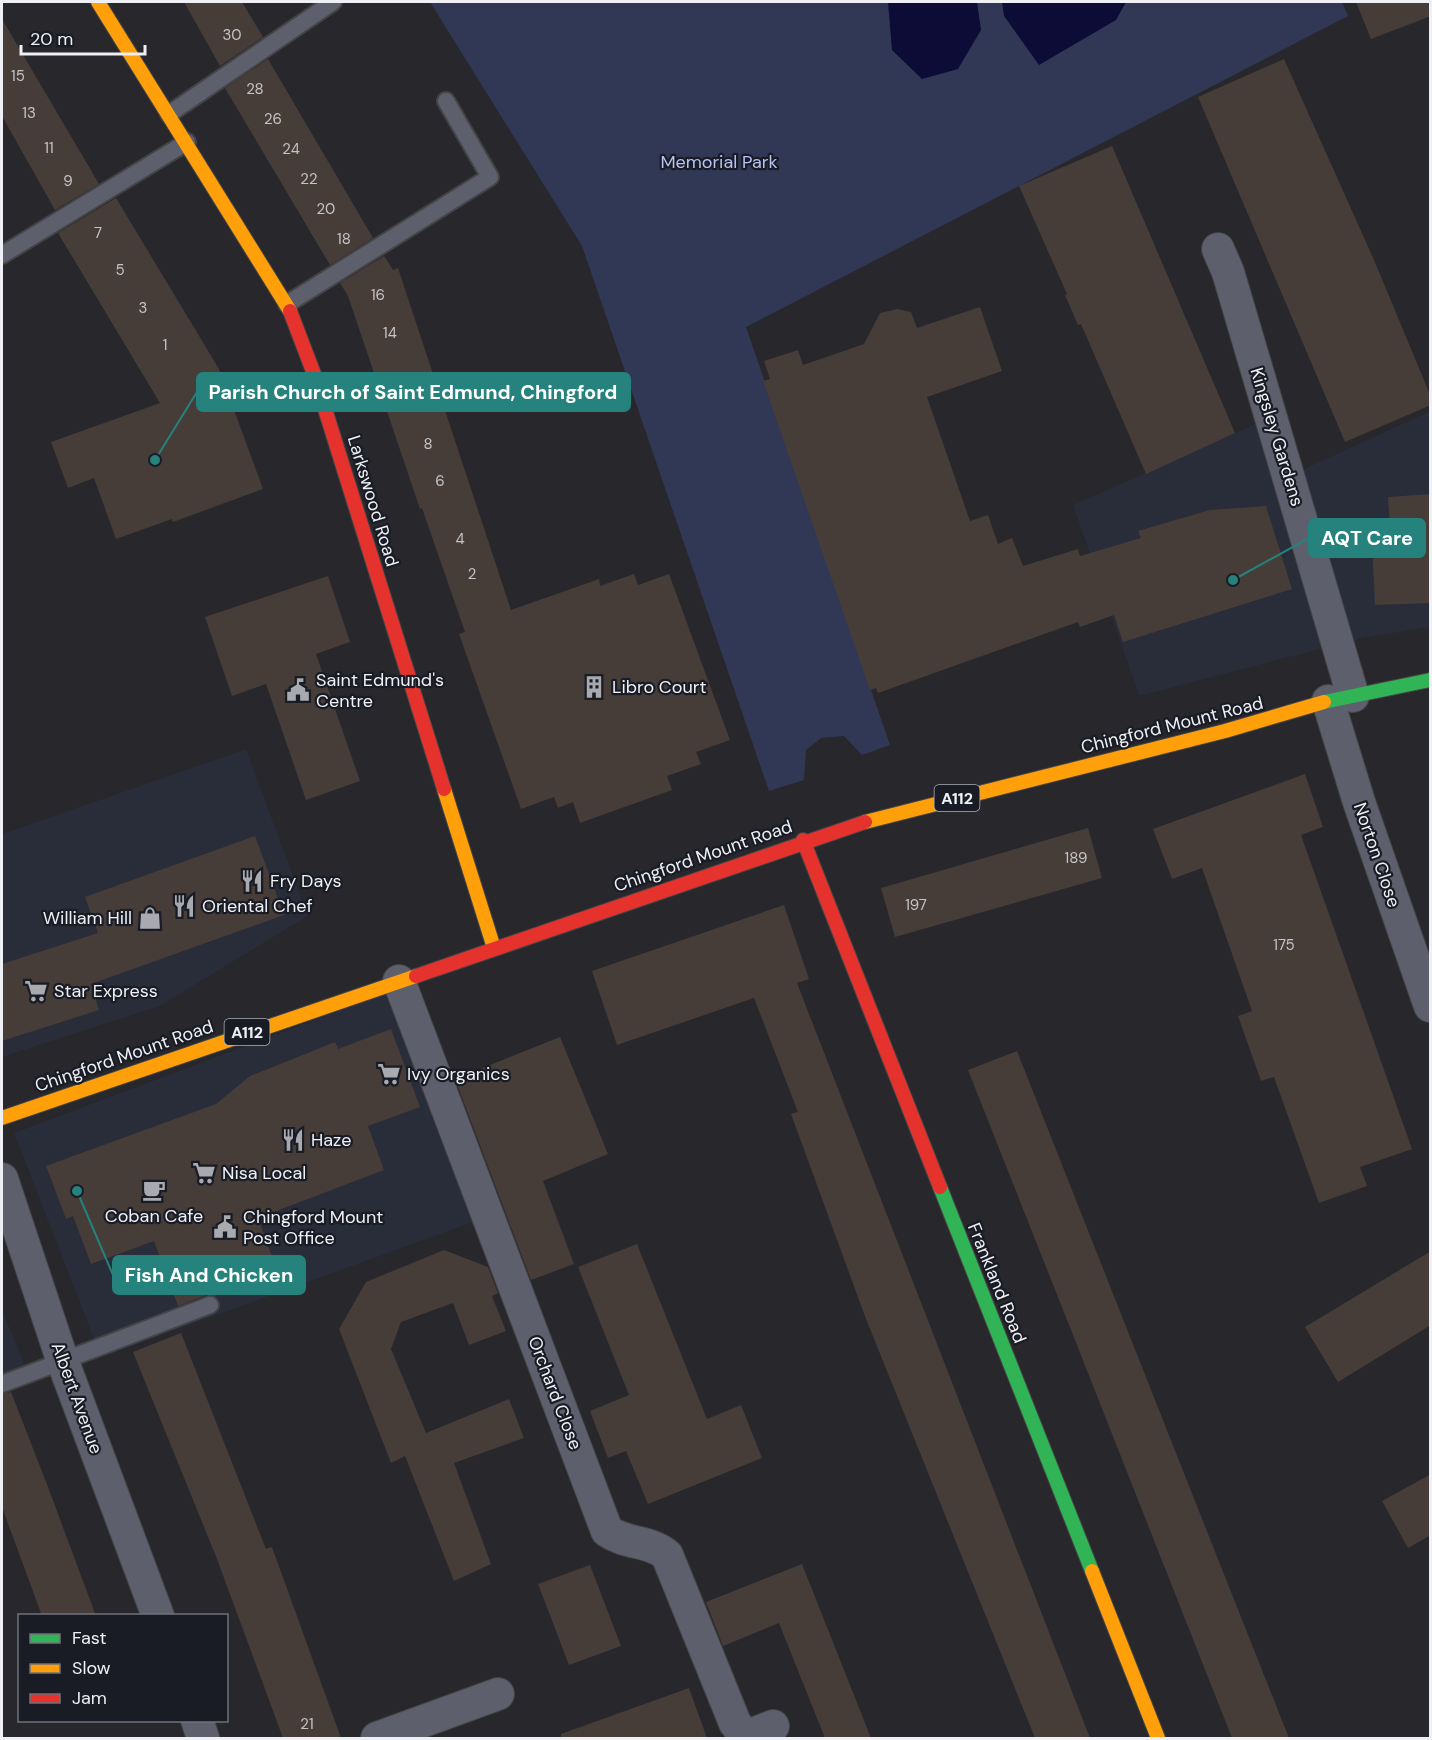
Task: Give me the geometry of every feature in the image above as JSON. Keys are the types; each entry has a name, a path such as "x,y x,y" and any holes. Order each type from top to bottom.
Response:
{"street":[{"name":"Larkswood Road","path":"98,2 287,304 314,374 494,948"},
{"name":"Kingsley Gardens","path":"1218,249 1228,272 1341,699"},
{"name":"Chingford Mount Road","path":"2,1118 803,840 1341,699 1431,680"},
{"name":"Norton Close","path":"1341,699 1362,813 1431,1006"},
{"name":"Frankland Road","path":"803,840 1158,1738"},
{"name":"Orchard Close","path":"399,981 607,1531 619,1540 658,1547 667,1555 735,1723 743,1733 753,1734 773,1726"},
{"name":"Albert Avenue","path":"2,1179 63,1362 157,1614"},
{"path":"377,1738 498,1694"},
{"path":"197,1722 203,1738"}],"lane":[{"path":"169,114 333,2"},
{"path":"287,304 489,177 446,101"},
{"path":"2,255 187,142"},
{"path":"2,1384 210,1305"}],"shaded area":[{"path":"888,2 977,2 981,30 958,69 922,79 892,50"},
{"path":"1002,2 1126,2 1116,20 1039,65 1004,16"},
{"path":"1430,411 1430,627 1363,638 1139,696 1073,505 1260,422 1302,470"},
{"path":"246,749 308,916 160,1006 2,1057 2,834"},
{"path":"392,991 479,1220 101,1357 14,1133"},
{"path":"2,1309 27,1371 2,1380"}],"green space":[{"name":"Memorial Park","path":"430,2 1342,2 1348,16 746,327 890,745 862,755 844,736 821,738 806,750 804,780 769,791 582,246"}],"building":[{"path":"184,2 242,2 263,37 220,66"},
{"path":"1356,2 1431,2 1431,16 1371,39"},
{"path":"2,19 99,184 55,210 2,116"},
{"path":"268,59 373,238 330,265 225,88"},
{"path":"1284,59 1374,260 1431,397 1431,405 1345,442 1198,97"},
{"path":"1112,146 1235,433 1146,474 1081,324 1078,325 1065,295 1067,294 1019,186"},
{"path":"116,198 219,369 263,489 173,522 172,519 116,539 94,478 68,488 51,442 160,403 58,233"},
{"name":"Libro Court","path":"384,256 393,270 398,268 511,610 599,579 600,586 634,574 638,585 669,574 730,740 696,752 701,764 667,776 672,790 580,823 573,802 558,808 554,797 521,809 459,634 465,632 422,508 420,509 348,296 340,283"},
{"path":"980,307 1002,371 927,397 970,521 988,515 998,544 1012,538 1023,566 1078,549 1080,556 1141,538 1138,531 1210,510 1266,506 1292,589 1123,642 1114,615 1080,627 1078,622 878,693 876,688 870,690 763,381 770,379 764,361 798,350 803,365 864,344 880,313 897,309 911,312 917,328"},
{"path":"1431,494 1431,603 1375,605 1372,543 1391,543 1388,497"},
{"name":"Saint Edmund's Centre","path":"328,576 350,642 316,654 360,781 306,800 266,684 232,696 205,617"},
{"path":"1305,774 1323,827 1301,835 1412,1149 1360,1167 1367,1186 1319,1203 1274,1077 1261,1081 1238,1016 1252,1011 1202,868 1172,879 1153,829"},
{"path":"1088,828 1102,878 895,937 881,888"},
{"path":"255,836 284,915 91,984 99,1010 2,1041 2,964 98,933 85,897"},
{"path":"784,905 809,979 797,983 1090,1738 1035,1738 866,1319 791,1114 798,1112 754,998 617,1045 592,971"},
{"path":"391,1029 420,1107 368,1126 384,1170 258,1218 278,1273 215,1296 206,1295 178,1306 154,1241 91,1264 73,1216 66,1219 46,1166 216,1104 250,1076 335,1042 338,1049"},
{"path":"560,1037 608,1154 543,1181 574,1264 531,1280 455,1079"},
{"path":"1017,1051 1289,1738 1232,1738 968,1070"},
{"path":"637,1244 707,1419 741,1405 762,1458 648,1504 626,1451 608,1458 590,1411 629,1395 578,1267"},
{"path":"444,1250 488,1267 498,1293 492,1296 506,1331 469,1345 453,1303 401,1322 391,1349 426,1433 509,1399 524,1438 454,1463 491,1564 454,1581 405,1456 391,1463 339,1329 366,1282"},
{"path":"1431,1251 1431,1325 1338,1382 1305,1327"},
{"path":"181,1333 266,1549 272,1547 341,1738 283,1738 217,1559 133,1352"},
{"path":"11,1392 95,1614 41,1614 2,1507 2,1394"},
{"path":"1431,1474 1431,1535 1408,1548 1382,1501"},
{"path":"802,1564 871,1738 825,1738 779,1623 723,1646 706,1602"},
{"path":"590,1565 621,1646 569,1665 538,1584"},
{"path":"689,1688 707,1738 561,1738 561,1734"}],"traffic: fast":[{"path":"1324,702 1430,680"},
{"path":"940,1187 1092,1571"}],"traffic: slow":[{"path":"98,2 290,311"},
{"path":"865,822 1225,731 1324,702"},
{"path":"444,789 494,948"},
{"path":"2,1118 416,976"},
{"path":"1092,1571 1158,1738"}],"traffic: jam":[{"path":"290,311 314,374 444,789"},
{"path":"416,976 865,822"},
{"path":"803,840 940,1187"}],"place":[{"name":"Parish Church of Saint Edmund, Chingford","path":"155,460"},
{"name":"AQT Care","path":"1233,580"},
{"name":"Libro Court","path":"594,687"},
{"name":"Saint Edmund's Centre","path":"298,690"},
{"name":"Fry Days","path":"252,881"},
{"name":"Oriental Chef","path":"184,906"},
{"name":"William Hill","path":"150,918"},
{"name":"Star Express","path":"36,991"},
{"name":"Ivy Organics","path":"389,1074"},
{"name":"Haze","path":"293,1140"},
{"name":"Nisa Local","path":"204,1173"},
{"name":"Coban Cafe","path":"154,1190"},
{"name":"Fish And Chicken","path":"77,1191"},
{"name":"Chingford Mount Post Office","path":"225,1227"}]}
